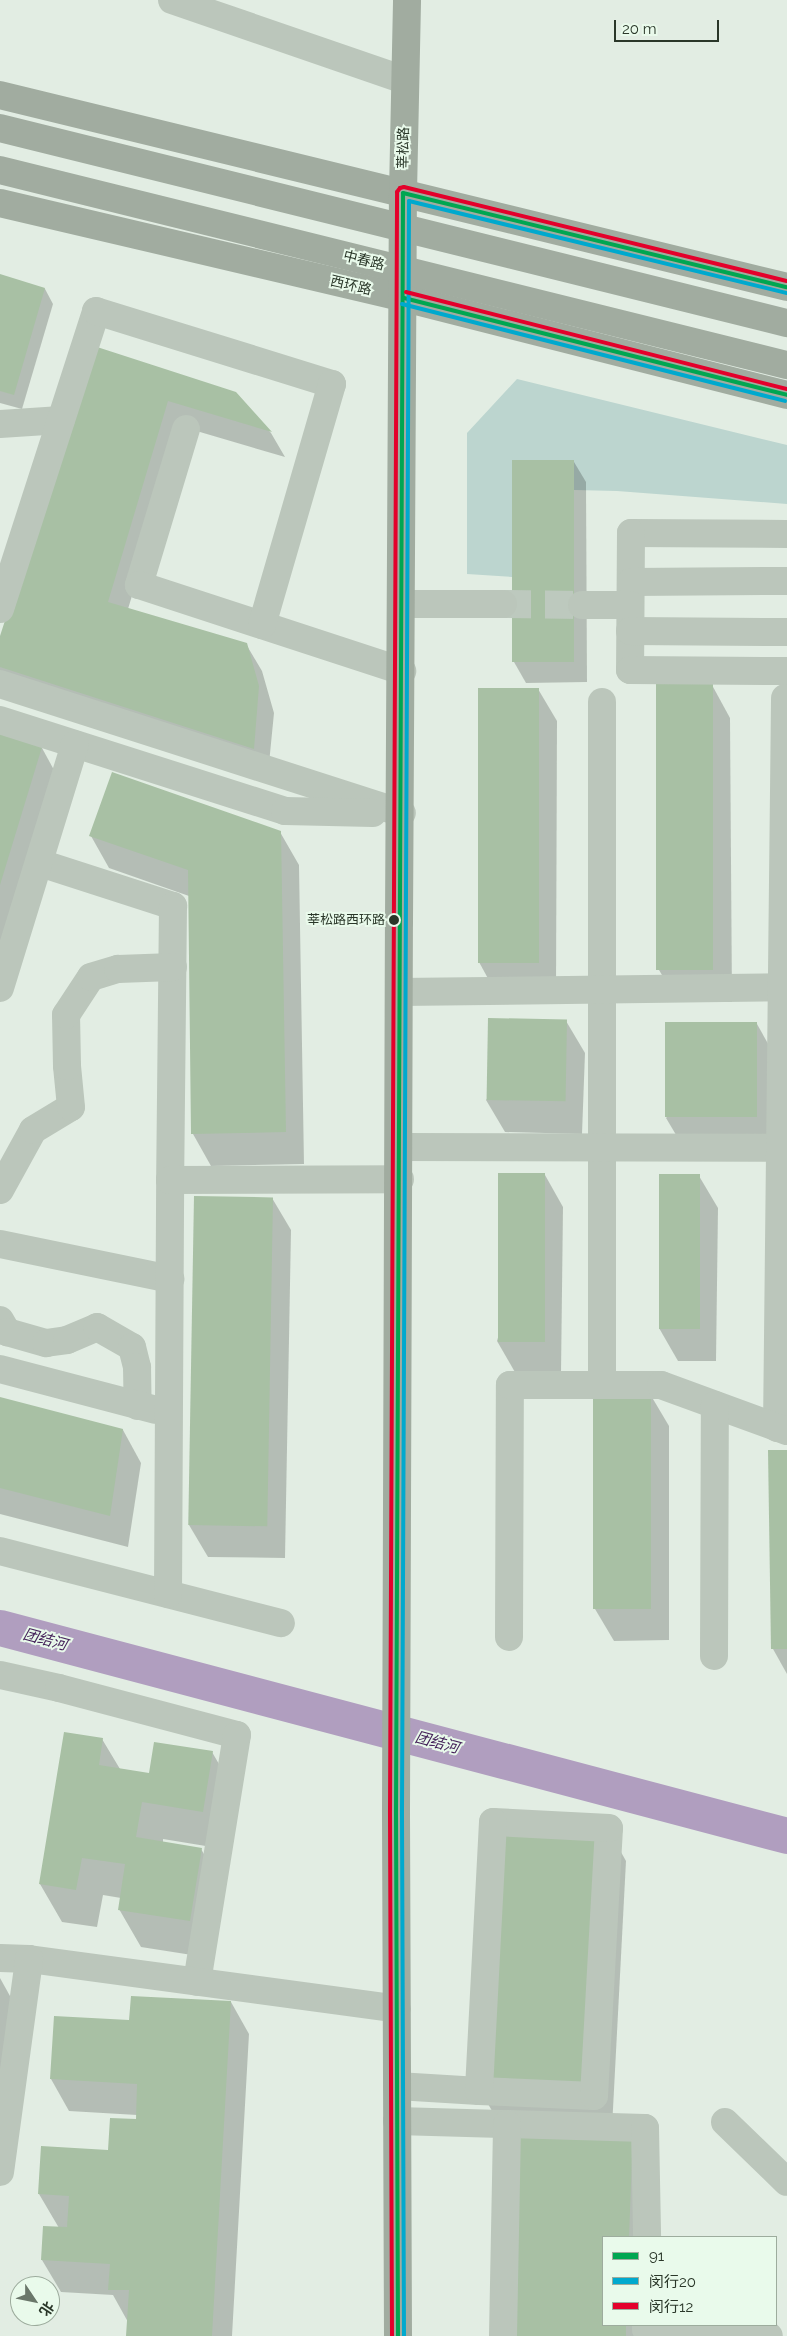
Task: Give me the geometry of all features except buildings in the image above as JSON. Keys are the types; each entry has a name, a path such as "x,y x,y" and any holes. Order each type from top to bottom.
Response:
{"main road":[{"name":"莘松路","path":"398,2336 396,1810 402,813 403,193 407,0"},
{"path":"0,95 787,287"},
{"path":"0,128 787,323"},
{"name":"中春路","path":"0,170 787,365"},
{"name":"西环路","path":"0,203 404,298 787,395"}],"street":[{"path":"172,0 404,80"},
{"path":"0,609 96,311 332,384 262,625"},
{"path":"2,430 61,420"},
{"path":"186,429 139,584 402,671"},
{"path":"787,534 631,533 630,606 630,670 787,671"},
{"path":"630,606 787,581"},
{"path":"402,604 503,604"},
{"path":"582,605 630,606 787,632"},
{"path":"0,684 402,813"},
{"path":"509,1637 510,1385 661,1385 782,1430 785,698"},
{"path":"602,702 602,1385"},
{"path":"0,720 285,812 402,813"},
{"path":"0,988 6,949 40,862 75,744"},
{"path":"40,862 173,906 168,1594"},
{"path":"0,1190 15,1167 33,1130 71,1107 67,1066 66,1015 92,977 118,969 173,967"},
{"path":"400,992 785,987"},
{"path":"400,1146 784,1148"},
{"path":"170,1180 400,1179"},
{"path":"0,1244 170,1279"},
{"path":"0,1320 7,1332 46,1343 67,1340 97,1328 132,1347 137,1367 138,1406"},
{"path":"0,1369 169,1414"},
{"path":"714,1656 715,1405"},
{"path":"0,1552 281,1623"},
{"path":"0,1675 59,1688 236,1735 197,1982"},
{"path":"396,2086 479,2091 594,2096 608,1828 493,1822 479,2091"},
{"path":"0,1958 29,1959 397,2009"},
{"path":"0,2172 29,1959"},
{"path":"397,2121 645,2128 647,2236"},
{"path":"725,2122 787,2182"},
{"path":"503,2336 507,2124"},
{"path":"646,2326 646,2330 770,2336"}],"shaded area":[{"path":"517,379 787,445 787,504 617,491 574,490 574,460 512,461 512,577 467,574 467,433"}],"waterway":[{"name":"团结河","path":"0,1628 787,1836"}],"tunnel":[{"path":"503,604 582,605"}],"transit line":[{"name":"闵行12","path":"392,2336 390,1810 397,192 400,188 404,187 787,281"},
{"name":"91","path":"398,2336 396,1810 403,193 787,287"},
{"name":"闵行20","path":"404,2336 402,1810 409,201 786,293"},
{"name":"闵行12","path":"406,292 787,389"},
{"name":"91","path":"404,298 787,395"},
{"name":"闵行20","path":"402,304 785,401"}],"place":[{"name":"莘松路西环路","path":"394,920"}]}
